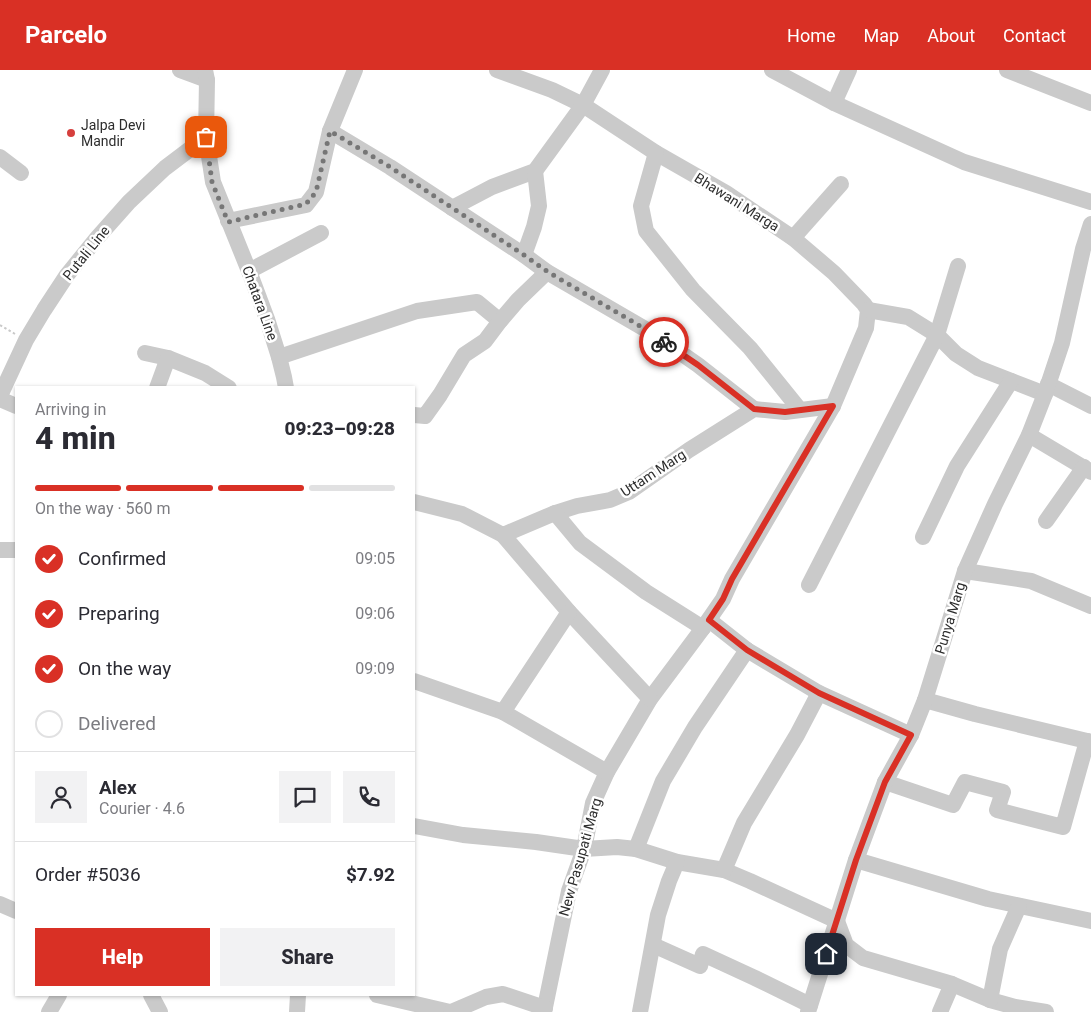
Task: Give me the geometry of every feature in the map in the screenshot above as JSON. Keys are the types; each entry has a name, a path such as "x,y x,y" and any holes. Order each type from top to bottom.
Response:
{"street":[{"path":"180,70 206,75"},
{"path":"228,222 306,204 316,192 330,131 355,70"},
{"name":"Bhawani Marga","path":"497,70 552,90 583,105 656,153 726,193 793,238 834,273 868,310"},
{"path":"452,208 492,187 535,171 583,105 602,70"},
{"path":"772,70 834,103 964,162 1091,202"},
{"path":"834,103 849,70"},
{"path":"1008,70 1091,103"},
{"name":"Chatara Line","path":"206,75 206,137 212,182 267,319 286,386"},
{"path":"330,131 390,167 548,272 652,333 698,365 754,409 785,412 833,406 866,328 868,310 908,317 937,335 956,354 978,368 1011,381 1047,389 1091,406"},
{"name":"Putali Line","path":"0,398 26,340 44,310 97,238 128,202 165,168 206,137"},
{"path":"656,153 641,206 646,231 692,290 750,348 800,410"},
{"path":"0,157 21,173"},
{"path":"524,255 539,206 535,171"},
{"path":"793,238 841,184"},
{"name":"Punya Marg","path":"809,1009 856,860 885,782 911,735 925,700 965,571 1029,435 1047,389 1062,343 1083,249 1091,224"},
{"path":"249,271 321,233"},
{"path":"809,585 937,335 958,266"},
{"path":"415,415 425,416 464,355 485,341 500,321 548,272"},
{"path":"279,357 417,311 477,302 500,321"},
{"path":"145,353 168,358 205,373 226,386"},
{"path":"157,386 168,358"},
{"path":"923,537 956,466 1011,381"},
{"path":"0,398 15,406"},
{"name":"New Pasupati Marg","path":"544,1010 569,891 584,849 594,804 607,772 650,699 723,599 732,579 833,406"},
{"name":"Uttam Marg","path":"503,534 555,513 577,506 610,500 629,492 688,450 754,409"},
{"path":"1029,435 1087,470 1046,521"},
{"path":"415,502 462,514 503,534 569,612 650,699"},
{"path":"555,513 580,543 646,592 706,624 819,693 911,735"},
{"path":"0,550 15,550"},
{"path":"965,571 1031,581 1091,606"},
{"path":"503,712 569,612"},
{"path":"636,849 663,781 695,727 747,650"},
{"path":"415,681 503,712 607,772"},
{"path":"724,870 744,823 798,735 819,693"},
{"path":"885,782 952,805 965,782 994,789 1003,792 997,810 1063,827 1089,741 925,700"},
{"path":"415,826 463,835 584,849 617,846 636,849 678,862 724,870 837,920 846,945 863,958 952,984 1013,1010 1046,1012"},
{"path":"856,860 988,899 1091,921"},
{"path":"640,1012 658,915 669,881 678,862"},
{"path":"0,904 15,911"},
{"path":"990,1000 1000,949 1020,906"},
{"path":"653,945 700,966 704,954 755,978 809,1009"},
{"path":"940,1012 952,984"},
{"path":"381,996 451,1012 486,997 503,994 544,1010"},
{"path":"49,1012 58,996"},
{"path":"152,996 160,1012"},
{"path":"297,1012 298,996"}],"path":[{"path":"0,325 26,340"}],"way so far":[{"path":"206,137 212,182 228,222 306,204 316,192 330,131 390,167 548,272 652,333 664,342"}],"place":[{"name":"Jalpa Devi Mandir","path":"71,133"}],"route":[{"path":"664,342 698,365 754,409 785,412 833,406 732,579 723,599 709,620 747,650 819,693 911,735 885,782 856,860 826,954"}]}
